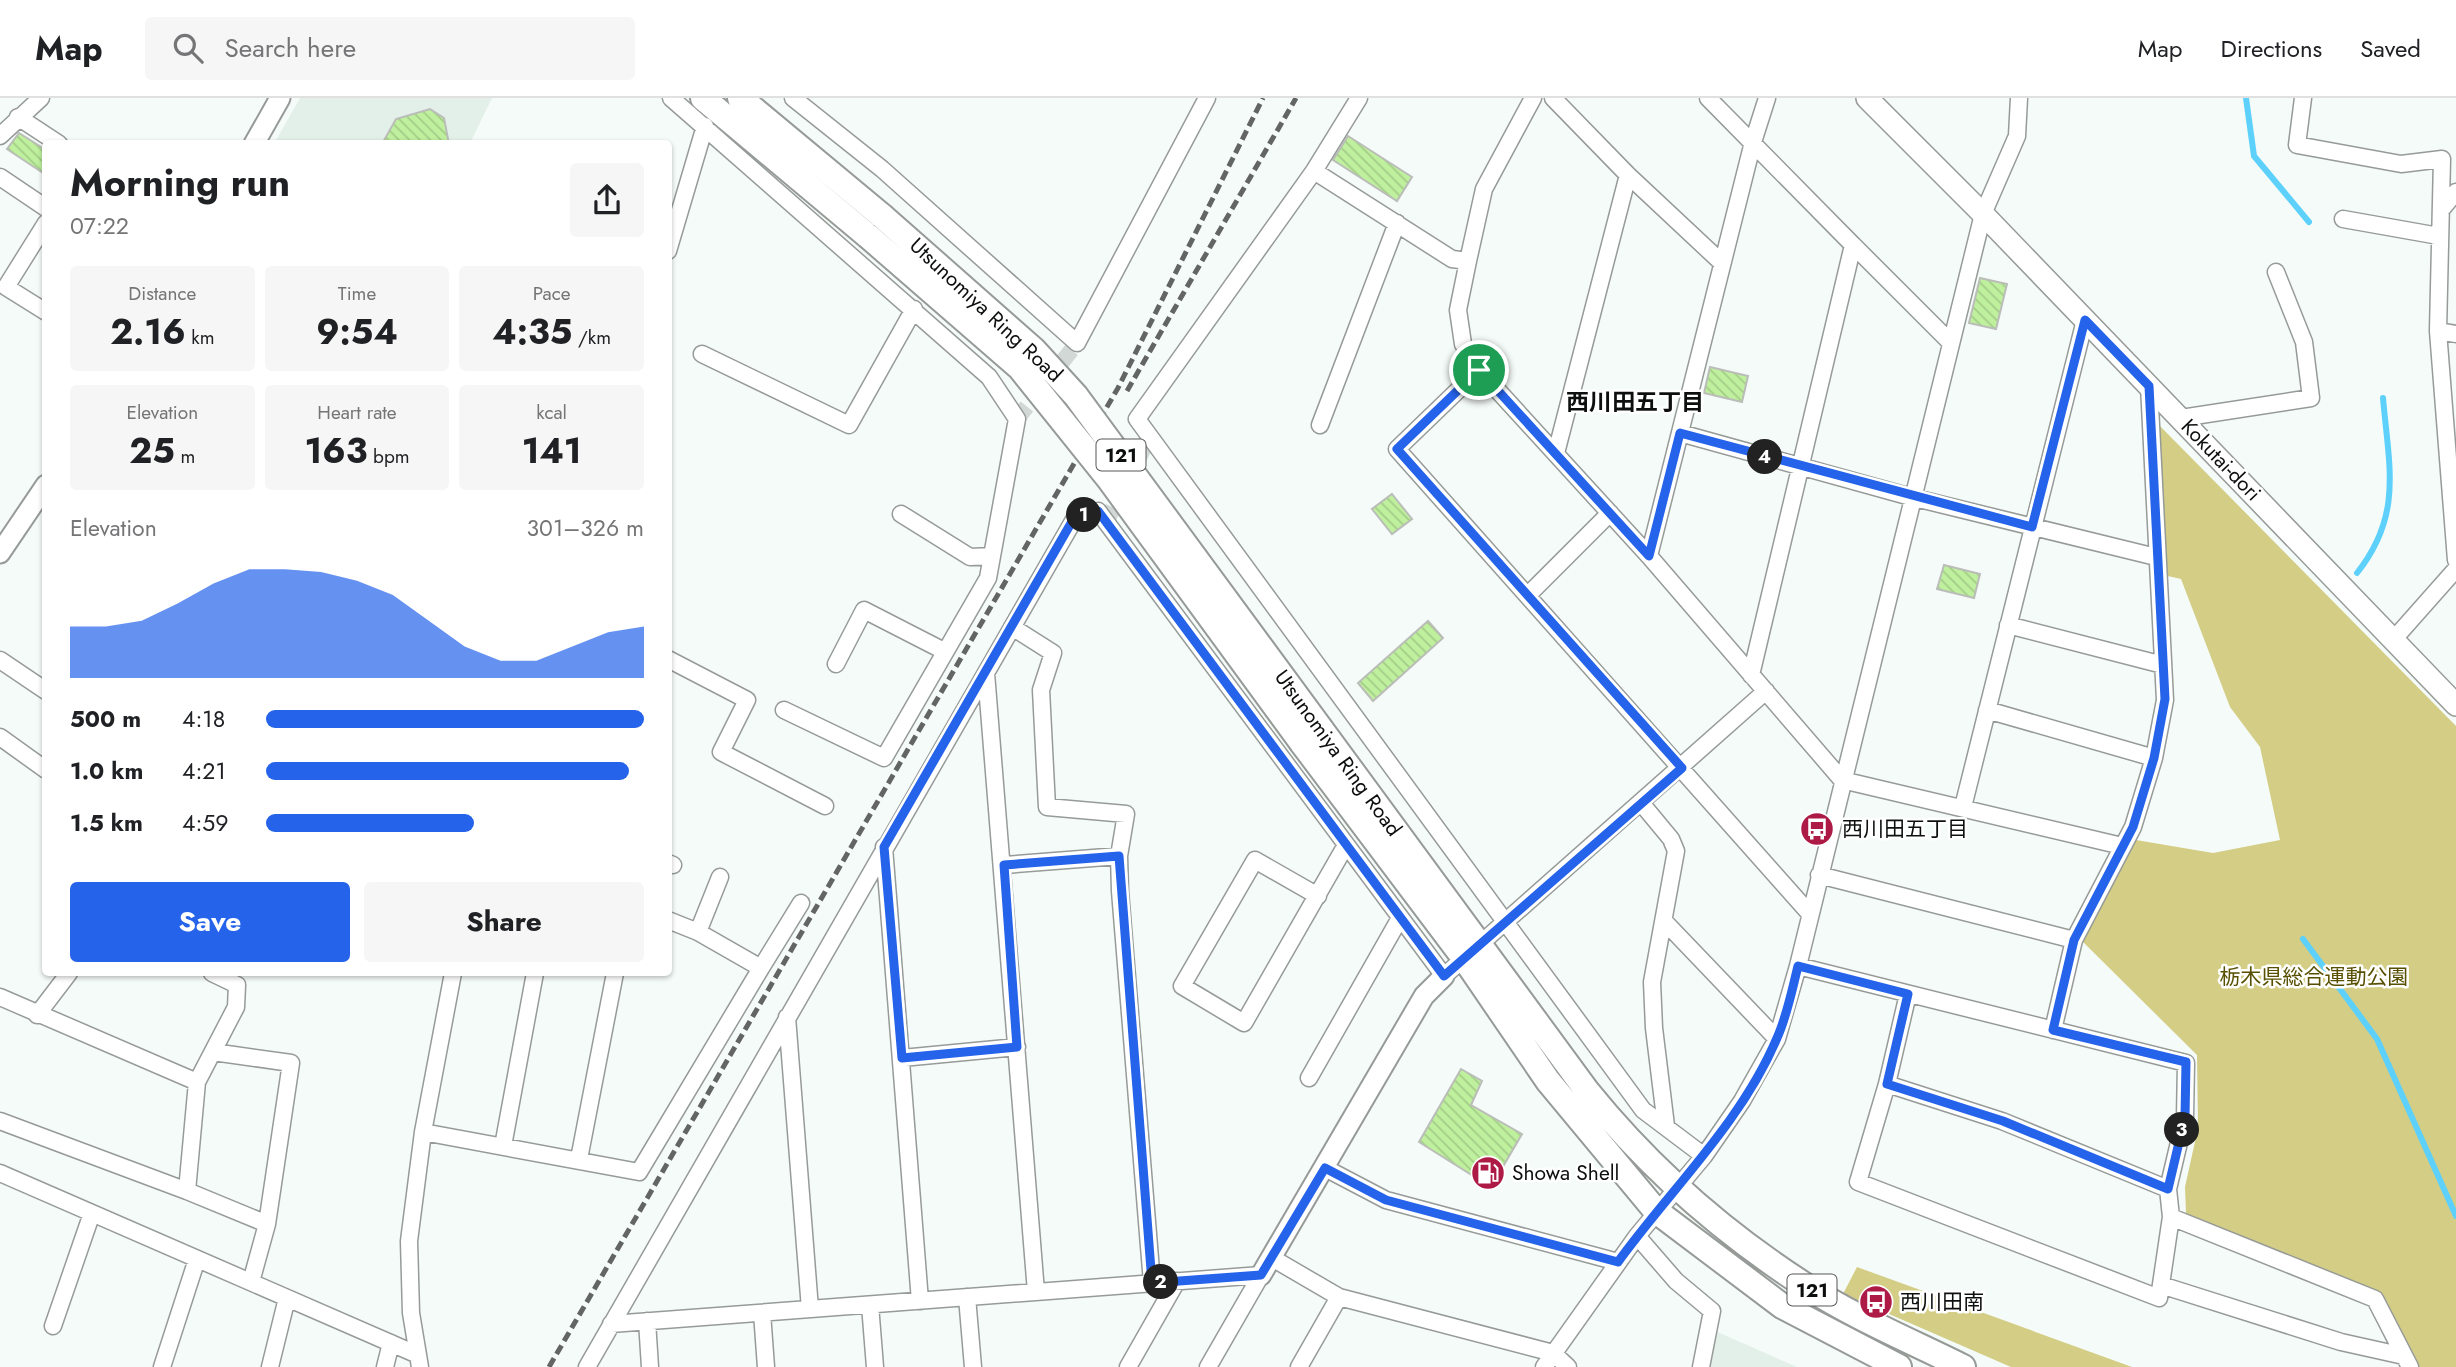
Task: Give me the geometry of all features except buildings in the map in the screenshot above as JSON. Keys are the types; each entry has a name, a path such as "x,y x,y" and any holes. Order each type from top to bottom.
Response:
{"highway":[{"name":"Utsunomiya Ring Road","path":"703,98 875,226"},
{"name":"Utsunomiya Ring Road","path":"740,98 1020,368 1311,736 1471,952 1623,1135 1675,1189 1808,1287 1963,1367"},
{"name":"Utsunomiya Ring Road","path":"1471,952 1548,1081 1656,1210 1782,1306 1899,1367"}],"main road":[{"name":"Kokutai-dori","path":"1867,98 2181,418 2456,705"}],"street":[{"path":"0,136 41,98"},
{"path":"256,140 280,98"},
{"path":"671,98 989,377 1017,419 988,578 884,758 784,710"},
{"path":"793,98 882,169 1077,343 1207,98"},
{"path":"1359,98 1314,171 1137,419 1643,1110 1704,1156"},
{"path":"1532,98 1484,189 1458,310 1463,344 1479,370 1649,556 1842,780 2122,846"},
{"path":"1553,98 1628,175 1722,263"},
{"path":"1708,98 1950,342"},
{"path":"1649,556 1753,142 1767,98"},
{"path":"1544,1367 1656,1210 1704,1156 1742,1101 1777,1038 1798,966 1818,875 1983,214 2017,136 2019,98"},
{"path":"2303,98 2297,145 2401,164 2442,159 2438,331 2456,560"},
{"path":"18,117 53,140"},
{"path":"672,237 705,126"},
{"path":"1314,171 1452,259 1468,261"},
{"path":"1556,453 1628,175"},
{"path":"0,177 42,205"},
{"path":"2441,210 2456,192"},
{"path":"2343,219 2439,236"},
{"path":"1320,425 1397,223"},
{"path":"42,229 6,287 42,310"},
{"path":"1751,675 1853,245"},
{"path":"2181,418 2311,398 2304,342 2276,272"},
{"path":"702,354 849,425 914,309"},
{"path":"1963,807 2085,320"},
{"path":"2438,331 2456,334"},
{"path":"1479,370 1397,449 1810,914"},
{"path":"2053,1030 2074,940 2133,827 2154,758 2165,699 2149,386"},
{"path":"1680,433 1911,498 2156,557"},
{"path":"0,553 42,491"},
{"path":"587,1367 1074,518 1098,511 1444,976"},
{"path":"1528,595 1610,513"},
{"path":"901,514 970,557 992,556"},
{"path":"2394,639 2456,569"},
{"path":"836,664 864,610 944,651"},
{"path":"2008,625 2163,665"},
{"path":"1012,627 1053,653 1041,690 1047,807 1126,814 1119,856 1152,1283"},
{"path":"0,660 42,688"},
{"path":"672,661 747,700 721,752 825,806"},
{"path":"986,673 1004,865 1036,1292"},
{"path":"1208,1367 1424,996 1766,691"},
{"path":"1987,710 2154,758"},
{"path":"0,737 42,767"},
{"path":"1642,804 1671,839 1676,851 1652,982 1654,1028 1666,1126"},
{"path":"1318,896 1255,860 1182,986 1244,1023 1318,896 1346,845"},
{"path":"884,847 920,1301"},
{"path":"1004,865 1119,856"},
{"path":"1818,875 2074,940"},
{"path":"698,932 720,877"},
{"path":"423,1132 639,1172 801,904"},
{"path":"1309,1078 1400,918"},
{"path":"1664,921 1777,1038"},
{"path":"672,922 698,932 761,968"},
{"path":"1798,966 2186,1062 2185,1117 2168,1189 2171,1217 2158,1298 1858,1182 1887,1084 1908,994"},
{"path":"37,1015 67,976"},
{"path":"187,1191 197,1082 236,1007 237,985 218,976"},
{"path":"419,1361 411,1313 409,1241 423,1132 452,976"},
{"path":"503,1146 534,976"},
{"path":"579,1159 614,976"},
{"path":"0,997 197,1082"},
{"path":"788,1017 810,1309"},
{"path":"902,1058 1017,1047"},
{"path":"213,1052 291,1063 267,1224 251,1282"},
{"path":"1887,1084 2003,1121 2168,1189"},
{"path":"0,1121 267,1224"},
{"path":"1325,1168 1386,1200 1618,1262"},
{"path":"0,1173 391,1343 419,1361"},
{"path":"53,1326 92,1213"},
{"path":"2171,1217 2375,1299 2407,1362"},
{"path":"1637,1236 1676,1281 1712,1311 1701,1367"},
{"path":"162,1367 197,1259"},
{"path":"611,1324 1177,1281 1267,1267 1339,1297 1553,1353 1568,1367"},
{"path":"1128,1367 1177,1281"},
{"path":"2161,1285 2407,1362"},
{"path":"967,1297 972,1367"},
{"path":"1299,1367 1339,1297"},
{"path":"270,1367 287,1298"},
{"path":"870,1304 875,1367"},
{"path":"762,1313 766,1367"},
{"path":"647,1321 650,1367"},
{"path":"385,1367 391,1343"}],"shaded area":[{"path":"300,98 492,98 471,140 276,140"},
{"path":"1715,1331 1797,1367 1708,1367"}],"green space":[{"name":"栃木県総合運動公園","path":"2155,421 2456,726 2456,1367 2415,1367 2376,1294 2198,1222 2186,1213 2185,1187 2198,1128 2197,1055 2080,939 2136,840 2213,853 2280,840 2260,747 2230,707 2181,579 2159,574"},
{"path":"1857,1267 2132,1367 2011,1367 1843,1294"}],"waterway":[{"path":"2246,98 2254,156 2309,222"},
{"path":"2357,573 2372,552 2381,531 2390,490 2383,398"},
{"path":"2303,939 2377,1039 2456,1216"}],"tunnel":[{"path":"1017,419 1077,343"},
{"path":"1106,522 1150,436"}],"railway":[{"path":"549,1367 1118,388 1263,98"},
{"path":"1127,391 1296,98"}],"place":[{"name":"西川田五丁目","path":"1817,829"},
{"name":"Showa Shell","path":"1488,1173"},
{"name":"西川田南","path":"1876,1302"}],"district":[{"name":"西川田五丁目","path":"1635,402"}],"route":[{"path":"2085,320 2149,386 2165,699 2154,758 2133,827 2074,940 2053,1030 2186,1062 2185,1117 2168,1189 2003,1121 1887,1084 1908,994 1798,966 1777,1038 1742,1101 1704,1156 1656,1210 1618,1262 1386,1200 1325,1168 1261,1275 1152,1283 1119,856 1004,865 1017,1047 902,1058 884,847 1074,518 1098,511 1444,976 1682,768 1397,449 1479,370 1649,556 1680,433 1911,498 2032,527 2085,320"}]}
